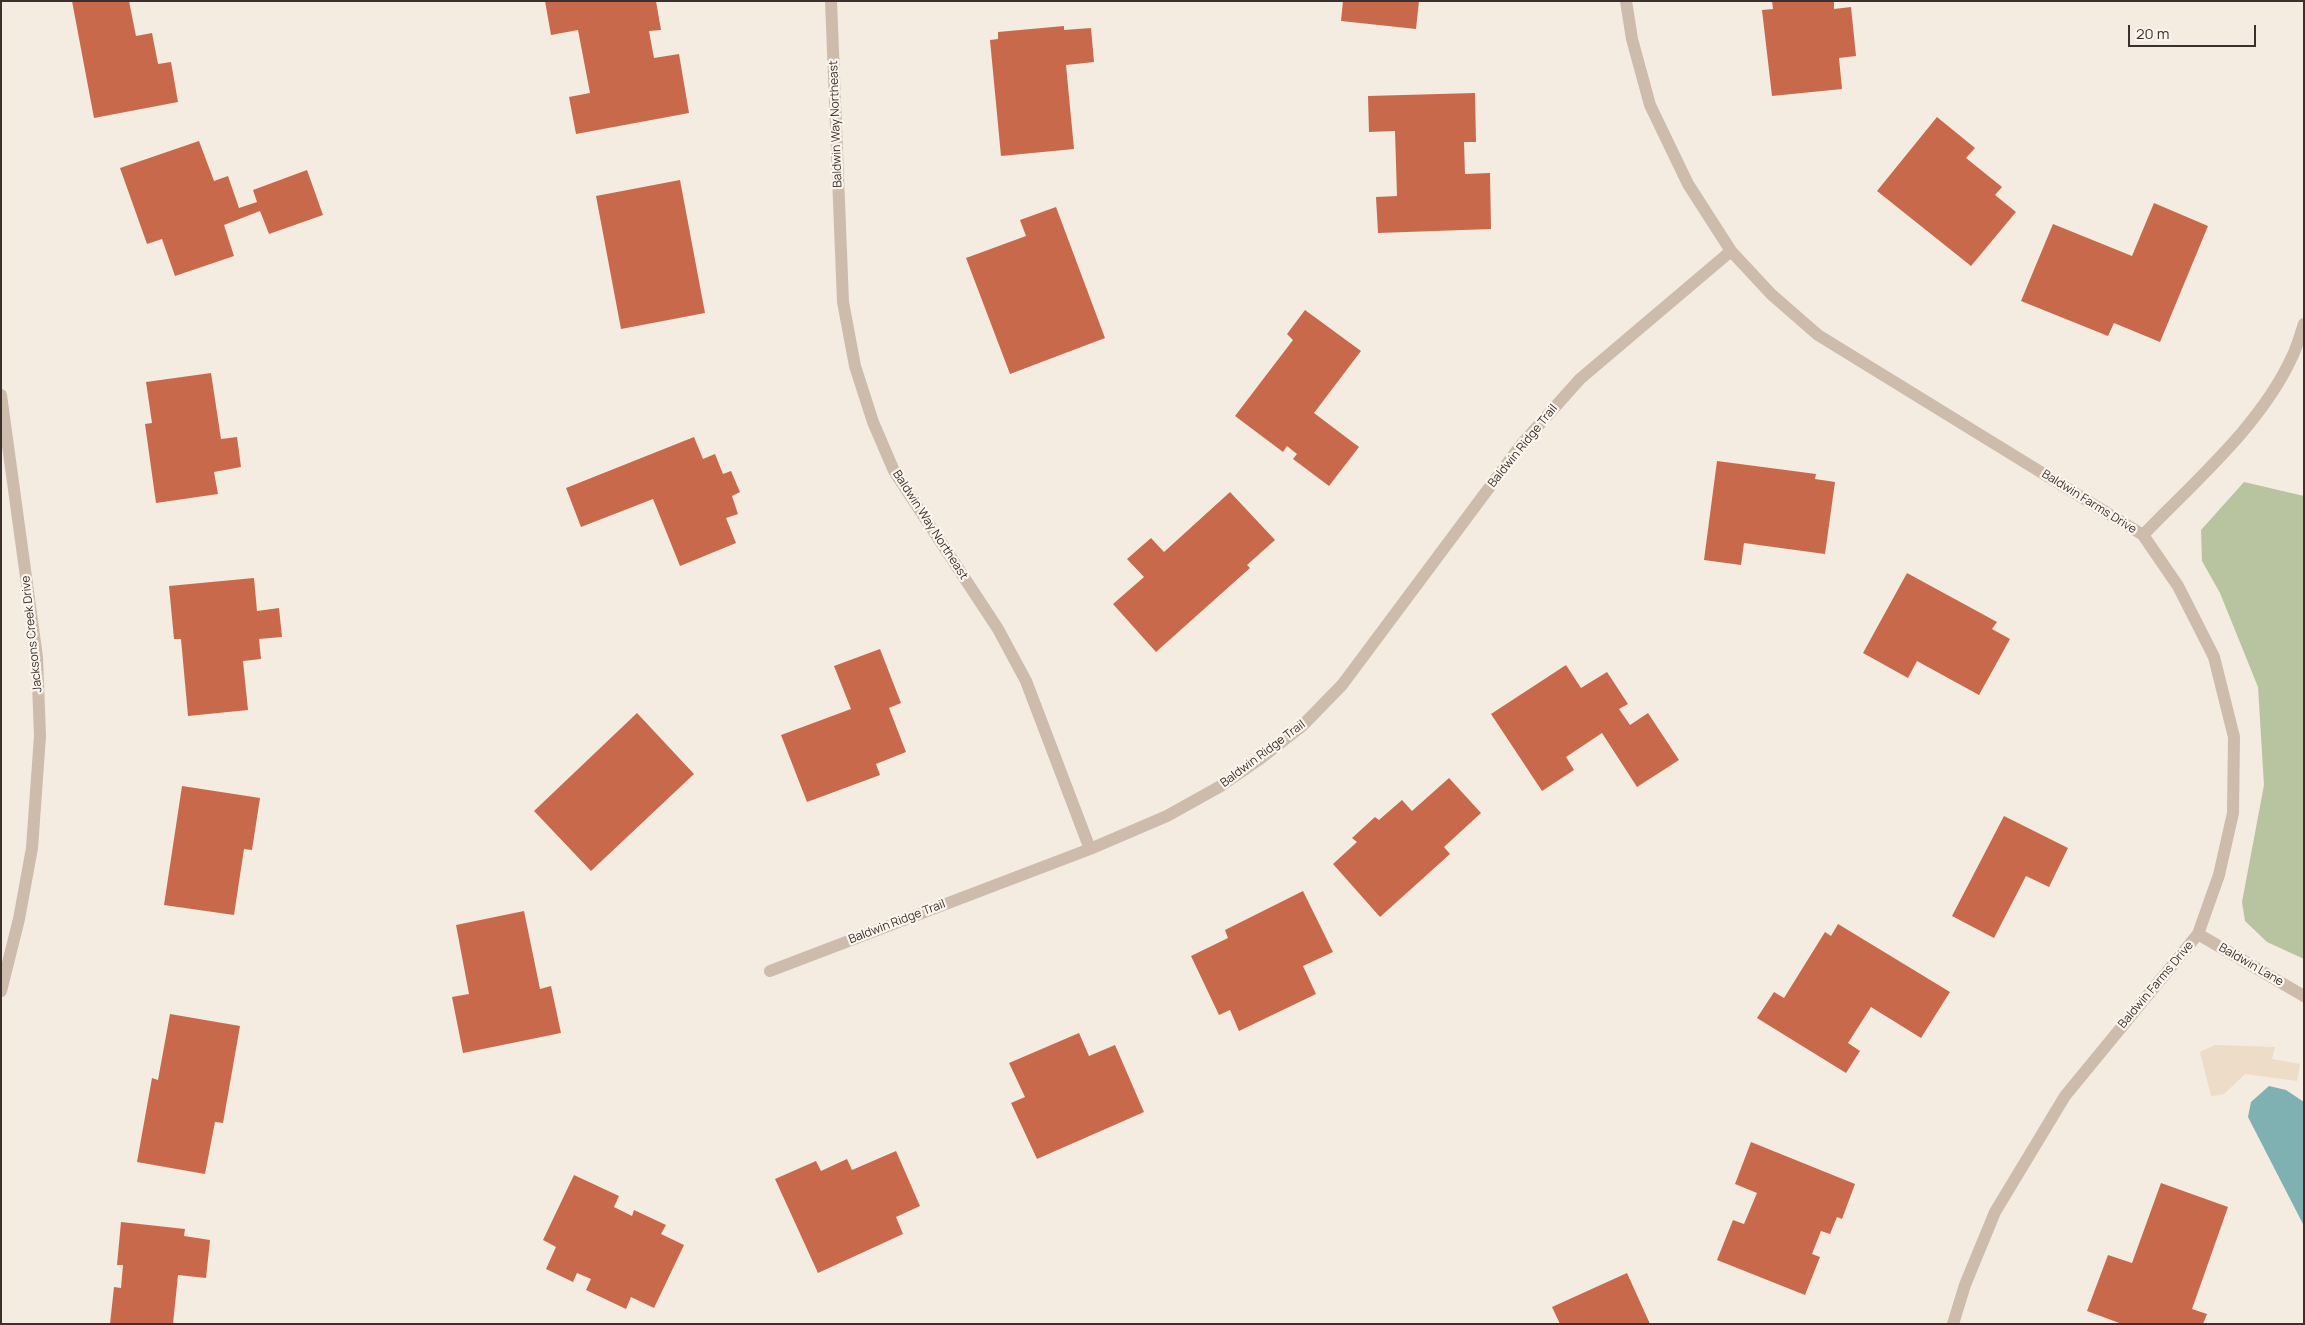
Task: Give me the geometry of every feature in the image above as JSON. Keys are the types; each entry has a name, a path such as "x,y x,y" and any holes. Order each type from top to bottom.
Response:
{"street":[{"name":"Baldwin Way Northeast","path":"831,1 843,302 855,366 873,422 894,470 998,629 1026,681 1090,849"},
{"name":"Baldwin Farms Drive","path":"1626,1 1632,39 1650,105 1688,184 1731,251 1771,294 1818,335 2143,535 2178,586 2214,657 2234,738 2233,813 2219,875 2198,934 2065,1096 1994,1212 1965,1285 1953,1324"},
{"name":"Baldwin Ridge Trail","path":"770,971 1090,849 1167,816 1219,787 1302,726 1342,685 1522,445 1574,386 1731,251"},
{"path":"2143,535 2236,439 2270,395 2292,357 2304,324"},
{"name":"Jacksons Creek Drive","path":"1,394 37,657 40,736 32,848 19,919 1,991"},
{"name":"Baldwin Lane","path":"2198,934 2304,996"}],"green space":[{"path":"2244,482 2304,496 2304,959 2267,942 2245,921 2242,902 2264,785 2258,687 2220,593 2202,561 2201,530"}],"shaded area":[{"path":"2215,1045 2275,1047 2272,1059 2300,1064 2297,1081 2245,1074 2224,1094 2211,1096 2200,1052"}],"water":[{"path":"2269,1086 2286,1090 2304,1102 2304,1226 2248,1117 2251,1102"}],"building":[{"path":"72,1 129,1 136,36 152,33 158,64 171,62 178,102 94,118"},
{"path":"545,1 656,1 661,30 649,31 654,58 679,54 689,113 576,134 569,97 590,93 578,30 551,35"},
{"path":"1343,1 1419,1 1416,29 1341,21"},
{"path":"1772,1 1834,1 1834,9 1851,7 1856,56 1839,58 1842,89 1772,96 1762,10 1773,9"},
{"path":"1064,26 1064,30 1091,28 1094,62 1066,65 1074,149 1001,156 990,40 998,39 998,32"},
{"path":"1475,93 1476,142 1464,142 1465,174 1490,173 1491,229 1378,233 1376,197 1397,196 1395,131 1369,132 1368,96"},
{"path":"1937,117 1975,148 1966,158 2002,187 1995,195 2016,212 1971,266 1877,191"},
{"path":"199,141 214,181 228,176 239,208 257,202 253,190 307,170 323,215 269,234 260,211 224,225 234,256 175,276 162,239 147,244 120,168"},
{"path":"680,180 705,313 621,329 596,196"},
{"path":"2154,203 2208,226 2160,342 2114,323 2108,336 2021,301 2053,224 2132,256"},
{"path":"1056,207 1105,338 1010,374 966,258 1026,236 1020,220"},
{"path":"1305,310 1361,351 1314,413 1359,447 1329,486 1293,459 1297,454 1287,446 1283,452 1235,416 1293,340 1287,334"},
{"path":"211,373 221,439 237,437 241,467 214,472 218,494 156,503 145,424 152,423 146,382"},
{"path":"694,437 703,459 715,454 723,474 731,471 740,492 732,496 738,514 726,518 736,543 680,566 653,499 581,527 566,488"},
{"path":"1717,461 1816,474 1815,479 1835,482 1825,554 1744,543 1741,565 1704,560"},
{"path":"1230,492 1275,540 1247,565 1250,568 1156,652 1113,604 1144,577 1127,559 1151,538 1164,552"},
{"path":"1907,573 1997,622 1992,629 2010,639 1979,695 1917,661 1908,678 1863,653"},
{"path":"254,578 257,611 279,608 282,637 259,639 261,659 243,661 248,710 188,716 181,639 174,639 169,586"},
{"path":"880,649 901,703 889,708 906,752 876,764 880,775 807,802 781,735 851,709 834,666"},
{"path":"1566,665 1581,688 1607,672 1628,704 1619,709 1630,725 1648,713 1679,760 1637,787 1602,733 1566,757 1574,770 1542,791 1491,714"},
{"path":"637,713 694,774 591,871 534,811"},
{"path":"1449,778 1481,813 1444,847 1450,854 1380,917 1333,864 1357,842 1352,838 1375,817 1379,820 1402,800 1412,811"},
{"path":"182,786 260,798 252,850 244,849 234,915 164,905"},
{"path":"2004,816 2068,848 2049,887 2026,876 1994,938 1952,916"},
{"path":"1303,891 1333,952 1303,966 1316,994 1239,1031 1230,1010 1219,1015 1191,956 1228,938 1225,930"},
{"path":"524,911 540,989 551,986 561,1033 463,1053 452,997 469,994 456,925"},
{"path":"1838,924 1950,992 1921,1038 1871,1007 1848,1043 1860,1051 1846,1073 1757,1018 1774,992 1784,998 1825,932 1831,936"},
{"path":"170,1014 240,1026 223,1123 215,1122 205,1174 137,1162 152,1078 158,1080"},
{"path":"1079,1033 1089,1056 1115,1045 1144,1112 1037,1159 1011,1103 1025,1097 1009,1063"},
{"path":"1751,1142 1855,1184 1842,1219 1837,1217 1830,1234 1821,1231 1812,1254 1820,1257 1805,1295 1717,1260 1733,1220 1744,1224 1757,1193 1735,1184"},
{"path":"896,1151 920,1206 896,1217 903,1234 818,1273 775,1179 816,1161 821,1171 847,1159 852,1170"},
{"path":"574,1175 619,1196 614,1207 632,1216 634,1210 666,1225 661,1234 684,1245 654,1308 631,1297 626,1309 586,1290 591,1279 577,1273 573,1282 546,1269 556,1247 543,1240"},
{"path":"2161,1183 2228,1207 2192,1309 2207,1314 2203,1324 2122,1324 2087,1311 2108,1255 2132,1263"},
{"path":"121,1222 185,1229 184,1236 210,1240 206,1278 178,1275 173,1324 110,1324 114,1287 121,1288 123,1265 117,1265"},
{"path":"1627,1273 1650,1324 1560,1324 1552,1307"}]}
